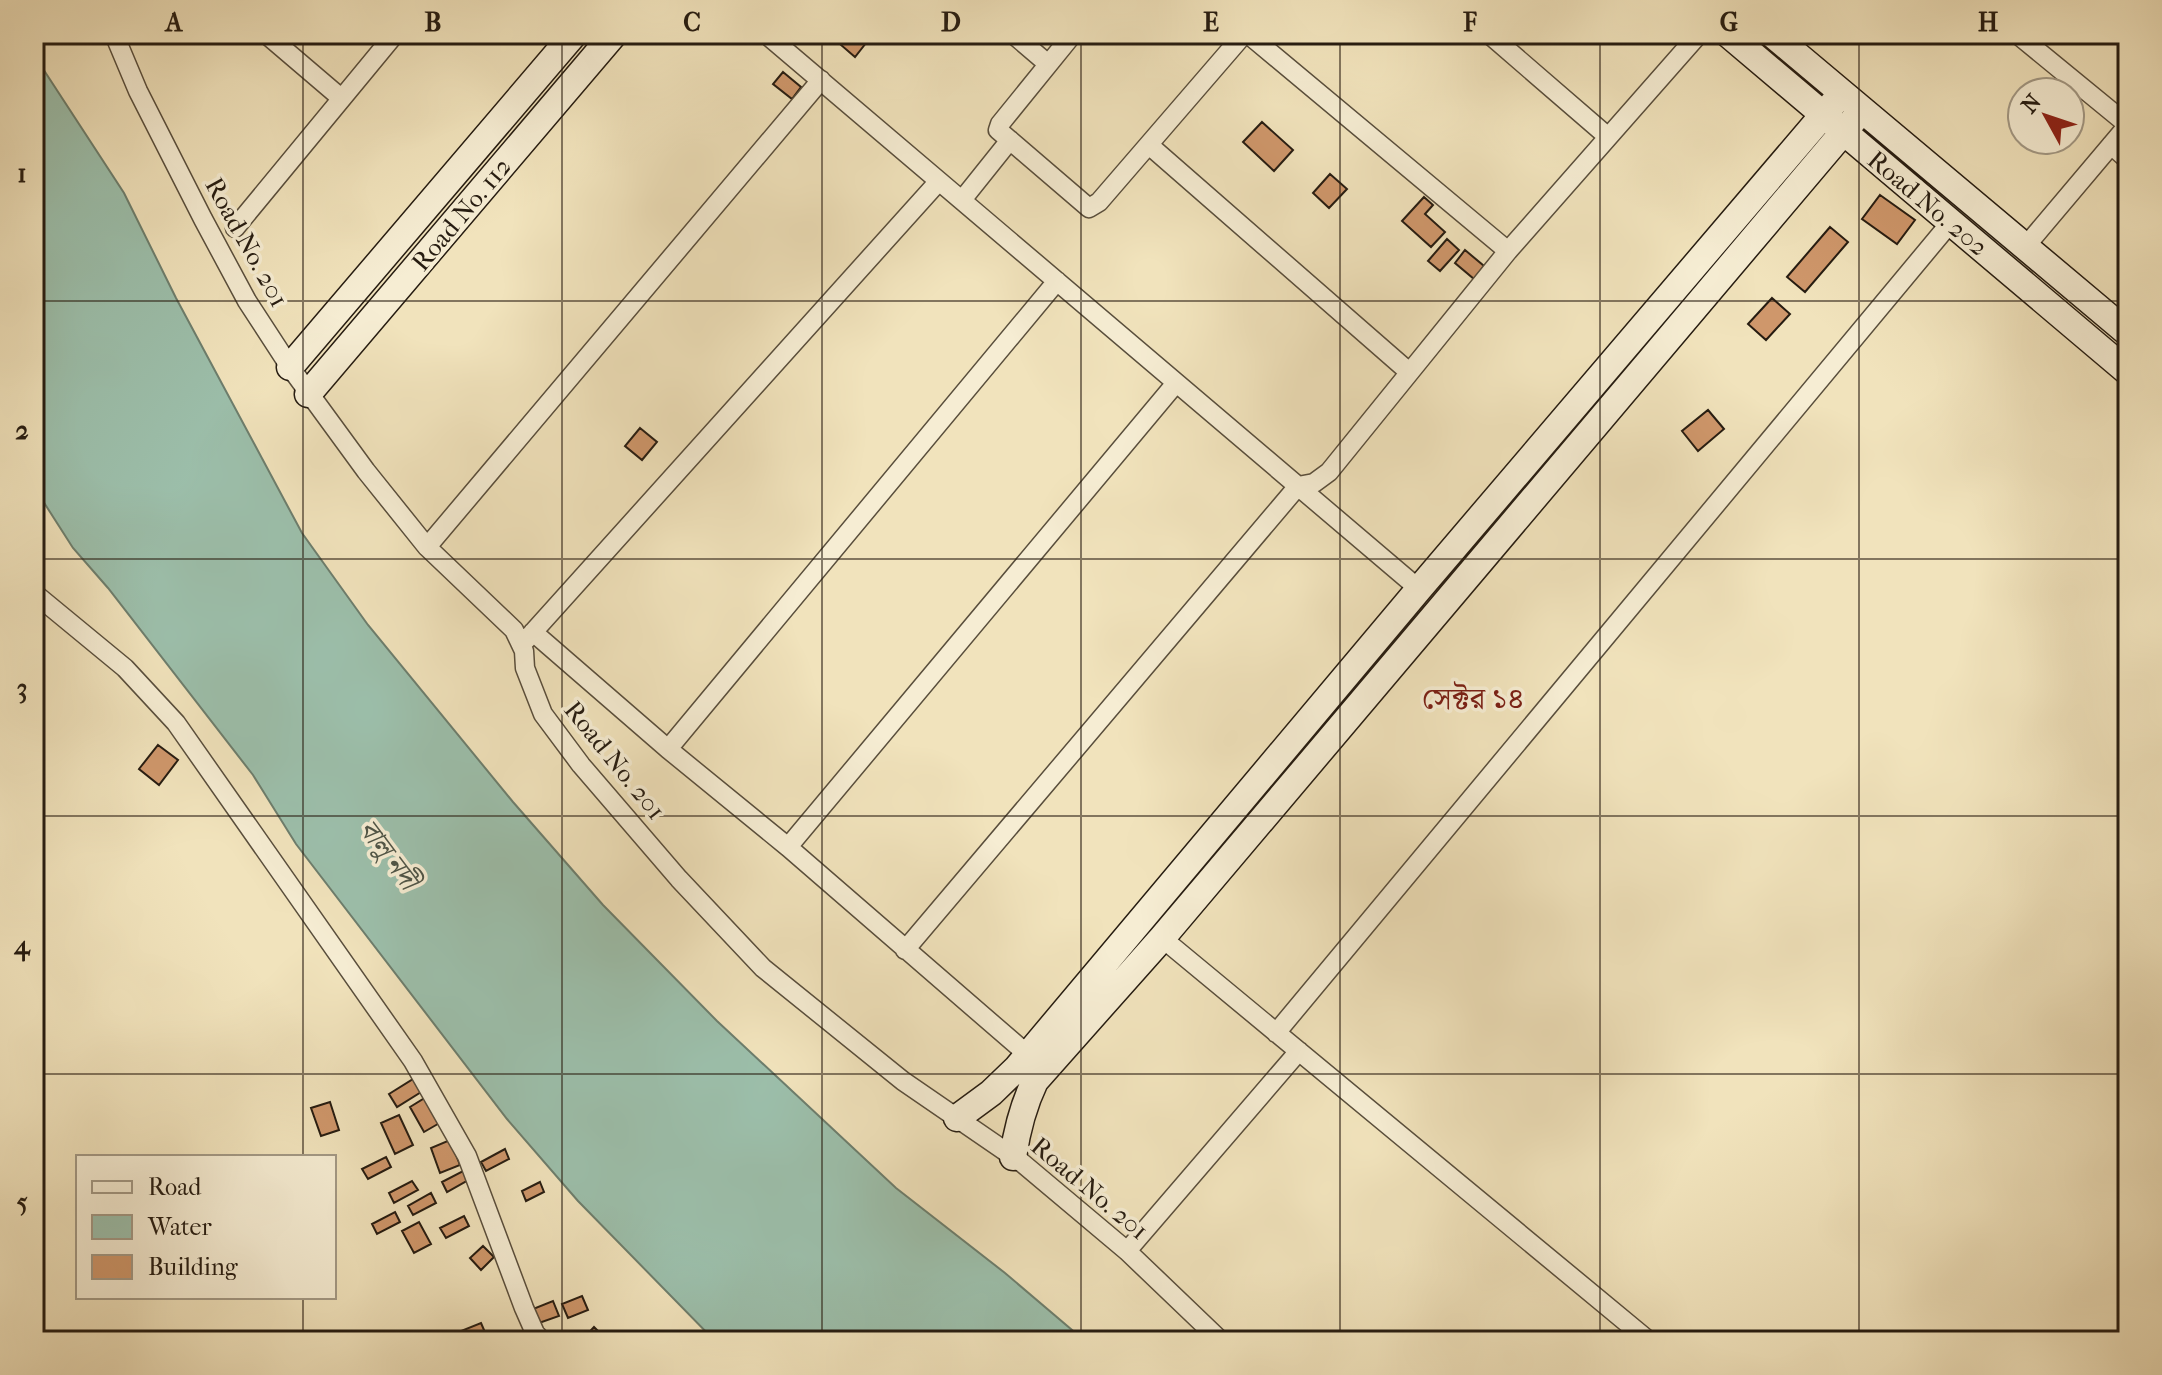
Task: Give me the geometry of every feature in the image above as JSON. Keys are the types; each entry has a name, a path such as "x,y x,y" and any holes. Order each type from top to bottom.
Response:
{"street":[{"name":"Road No. 201","path":"114,34 138,91 247,301 308,394 427,547 527,638 525,668 543,714 581,765 679,879 763,968 903,1081 1013,1157 1127,1251 1221,1341"},
{"path":"266,34 341,98"},
{"path":"235,228 395,34"},
{"name":"Road No. 112","path":"290,367 574,34"},
{"name":"Road No. 112","path":"308,394 614,34"},
{"path":"766,34 1419,589"},
{"path":"1013,34 1048,64"},
{"path":"1073,34 998,127 1001,133 1089,208 1094,207 1246,34 1508,251"},
{"path":"1489,34 1607,136"},
{"path":"905,950 1298,486 1314,483 1329,472 1508,251 1699,34"},
{"name":"Road No. 202","path":"1728,34 2128,372"},
{"name":"Road No. 202","path":"1772,34 2128,333"},
{"path":"1995,260 2020,242 2128,125 2017,34"},
{"path":"427,547 821,80"},
{"path":"1013,1157 1017,1128 1035,1081 1162,938 1852,101"},
{"path":"957,1118 991,1093 1027,1054 1419,589 1834,123"},
{"path":"962,200 1010,140"},
{"path":"1149,145 1409,372"},
{"path":"2111,145 2128,160"},
{"path":"939,181 527,638 788,847 1027,1054"},
{"path":"1276,1033 1951,222"},
{"path":"668,749 1057,281"},
{"path":"788,847 1176,383"},
{"path":"34,593 125,668 176,723 413,1061 467,1156 524,1308 542,1341"},
{"path":"1162,938 1649,1341"},
{"path":"1127,1251 1299,1051"}],"water":[{"name":"বালু নদী","path":"34,55 124,193 176,298 302,533 368,625 513,802 603,905 717,1021 896,1188 1005,1273 1085,1341 715,1341 578,1201 507,1119 296,844 253,775 108,588 73,548 34,487"}],"building":[{"path":"850,34 866,43 855,57 841,45"},
{"path":"783,72 801,87 792,99 773,84"},
{"path":"1262,122 1293,150 1274,171 1243,142"},
{"path":"1330,174 1347,189 1329,208 1313,193"},
{"path":"1880,195 1915,220 1897,244 1862,219"},
{"path":"1424,197 1433,205 1425,214 1445,232 1431,247 1402,221"},
{"path":"1830,227 1848,242 1805,292 1787,277"},
{"path":"1447,239 1459,250 1440,271 1428,261"},
{"path":"1465,250 1484,266 1474,279 1455,263"},
{"path":"1772,298 1790,314 1766,340 1748,324"},
{"path":"1708,410 1724,429 1698,451 1682,431"},
{"path":"640,428 657,442 642,460 625,446"},
{"path":"158,745 178,760 159,785 139,769"},
{"path":"418,1076 426,1089 397,1107 389,1094"},
{"path":"428,1096 443,1121 424,1132 410,1107"},
{"path":"330,1102 339,1130 321,1136 311,1108"},
{"path":"399,1115 413,1145 395,1154 381,1123"},
{"path":"450,1140 460,1165 440,1173 431,1148"},
{"path":"505,1149 509,1159 486,1171 481,1162"},
{"path":"386,1157 391,1167 368,1179 362,1169"},
{"path":"465,1170 470,1179 447,1192 442,1182"},
{"path":"412,1181 418,1190 394,1203 389,1193"},
{"path":"540,1182 544,1192 526,1201 522,1191"},
{"path":"431,1193 436,1203 413,1215 408,1206"},
{"path":"395,1212 400,1222 377,1234 372,1224"},
{"path":"464,1216 469,1226 446,1238 440,1228"},
{"path":"419,1222 431,1244 414,1253 402,1231"},
{"path":"483,1246 494,1257 481,1270 470,1258"},
{"path":"582,1296 588,1310 568,1318 562,1304"},
{"path":"553,1301 559,1316 539,1323 533,1309"},
{"path":"481,1323 487,1337 465,1341 461,1331"},
{"path":"594,1327 605,1338 602,1341 581,1341"}],"district":[{"name":"সেক্টর ১৪","path":"1473,699"}]}
